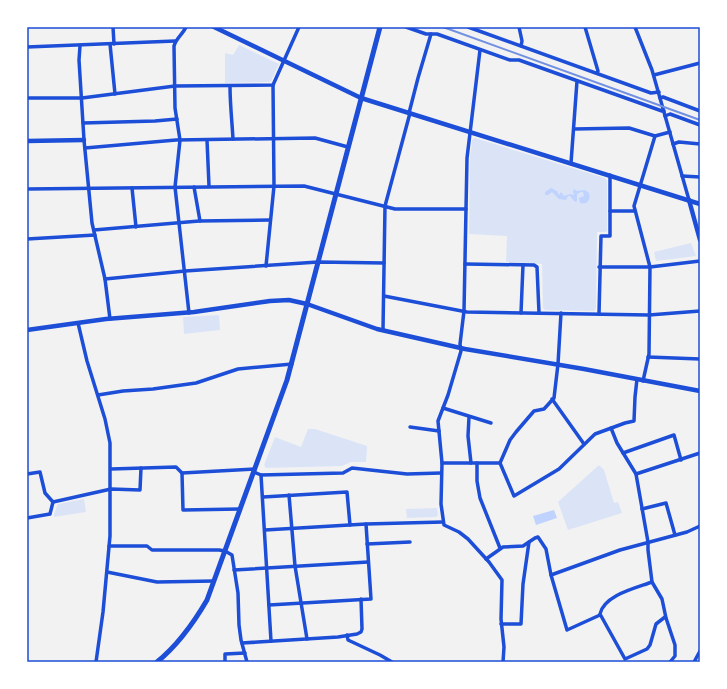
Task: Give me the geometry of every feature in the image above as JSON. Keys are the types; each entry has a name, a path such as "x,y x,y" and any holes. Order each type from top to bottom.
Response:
{"main road":[{"path":"157,662 190,627 207,600 292,364 380,27"}],"street":[{"path":"113,27 112,44 115,94"},
{"path":"186,27 183,33 175,41 174,46 175,108 180,140 175,187 189,313"},
{"path":"214,27 361,98 700,204"},
{"path":"266,266 274,186 273,85 299,27"},
{"path":"406,27 426,34 437,34 510,60 519,60 664,111"},
{"path":"468,27 652,93 659,92"},
{"path":"519,27 522,46"},
{"path":"585,27 598,73"},
{"path":"635,27 654,74 700,240"},
{"path":"383,330 385,206 431,34"},
{"path":"27,47 175,41"},
{"path":"80,46 79,60 84,140 92,223 105,279 110,319"},
{"path":"480,50 467,158 464,311 460,344 461,351 438,421 442,463 441,504 443,522 446,527 462,533 486,558 502,580 501,624 504,639 503,662"},
{"path":"654,74 700,63"},
{"path":"572,163 577,80"},
{"path":"27,98 82,98 175,86 273,85"},
{"path":"230,86 230,112 232,116 233,140"},
{"path":"660,98 663,97 700,111"},
{"path":"666,116 670,114 700,125"},
{"path":"83,123 177,119"},
{"path":"574,129 629,128 655,136 670,132"},
{"path":"643,381 648,358 650,268 634,206 655,136"},
{"path":"85,148 180,140 315,138 348,147"},
{"path":"27,141 84,140"},
{"path":"207,140 209,186"},
{"path":"673,144 679,142 700,144"},
{"path":"599,314 601,236 610,236 610,176"},
{"path":"682,176 700,176"},
{"path":"27,188 304,186 395,209 466,209"},
{"path":"194,187 200,221"},
{"path":"132,188 136,227"},
{"path":"610,211 635,211"},
{"path":"94,230 179,222 270,220"},
{"path":"27,239 95,235"},
{"path":"600,267 650,268 700,261"},
{"path":"105,279 185,271 318,262 384,263"},
{"path":"465,264 523,265 538,268 539,313"},
{"path":"521,313 523,265"},
{"path":"384,296 464,311 650,315 700,311"},
{"path":"27,330 110,319 189,313 270,301 289,300 307,304 383,330 461,348 558,364 700,391"},
{"path":"561,313 558,364 552,399 544,408 534,411 516,432 510,440 500,463 514,496 559,469 595,434 634,421 637,379"},
{"path":"78,323 84,350 109,437 111,469 107,572 96,662"},
{"path":"648,358 700,359"},
{"path":"98,395 153,390 196,383 238,369 292,364"},
{"path":"552,399 584,444"},
{"path":"443,408 491,423"},
{"path":"469,417 468,436 471,463"},
{"path":"410,427 439,431"},
{"path":"611,428 617,443 636,474 648,542 652,582 662,599 665,617 675,644 675,656 670,662"},
{"path":"623,453 674,435 681,460"},
{"path":"636,474 700,453"},
{"path":"442,463 500,463"},
{"path":"477,463 477,481 480,498 500,548"},
{"path":"111,469 176,466 182,473 183,510 240,509"},
{"path":"53,502 110,489 140,490 141,468"},
{"path":"182,473 254,470 261,475 343,473 352,468 407,474 441,473"},
{"path":"27,474 40,472 45,494 53,502"},
{"path":"261,475 271,641"},
{"path":"263,497 347,492 350,524"},
{"path":"289,495 294,566 307,639"},
{"path":"27,518 50,514 53,502"},
{"path":"642,509 666,503 675,535"},
{"path":"265,530 350,524 443,522"},
{"path":"269,605 371,599 366,524"},
{"path":"551,575 620,550 687,532 700,526"},
{"path":"486,558 500,548 523,546 538,537 546,549 551,575 567,630 600,615"},
{"path":"367,544 410,542"},
{"path":"501,624 521,624 523,584 529,542"},
{"path":"109,546 147,546 152,550 219,550 232,555 238,593 239,625 242,643 248,662"},
{"path":"234,570 368,562"},
{"path":"107,572 157,582 214,581"},
{"path":"652,582 618,595 601,608 600,615 625,659 647,649 650,645 656,624 665,617"},
{"path":"242,643 357,634 361,632 362,629 361,600"},
{"path":"347,635 348,640 392,662"},
{"path":"694,662 700,651"},
{"path":"225,662 225,654 245,653"}],"shaded area":[{"path":"239,45 279,64 271,81 225,83 225,53 233,55"},
{"path":"475,138 605,178 607,181 607,231 597,232 596,308 594,311 545,310 543,308 542,264 506,262 507,236 469,234 470,158 472,140"},
{"path":"691,243 696,256 656,261 654,252"},
{"path":"219,315 220,330 184,334 183,317"},
{"path":"308,429 315,429 367,446 366,462 351,462 342,466 266,468 264,465 275,437 301,447"},
{"path":"599,465 604,470 614,503 618,502 622,513 568,530 558,502"},
{"path":"84,499 86,512 54,517 58,504"},
{"path":"437,508 438,515 436,517 407,518 406,509"}],"water":[{"path":"551,188 557,191 559,195 561,192 564,196 570,194 574,195 574,189 577,191 585,190 589,193 589,200 586,203 580,203 579,198 584,196 583,192 577,194 576,202 570,196 568,196 566,200 559,199 552,192 545,195 545,192"},
{"path":"554,510 557,518 536,525 533,516"}],"railway":[{"path":"443,27 700,120"}]}
